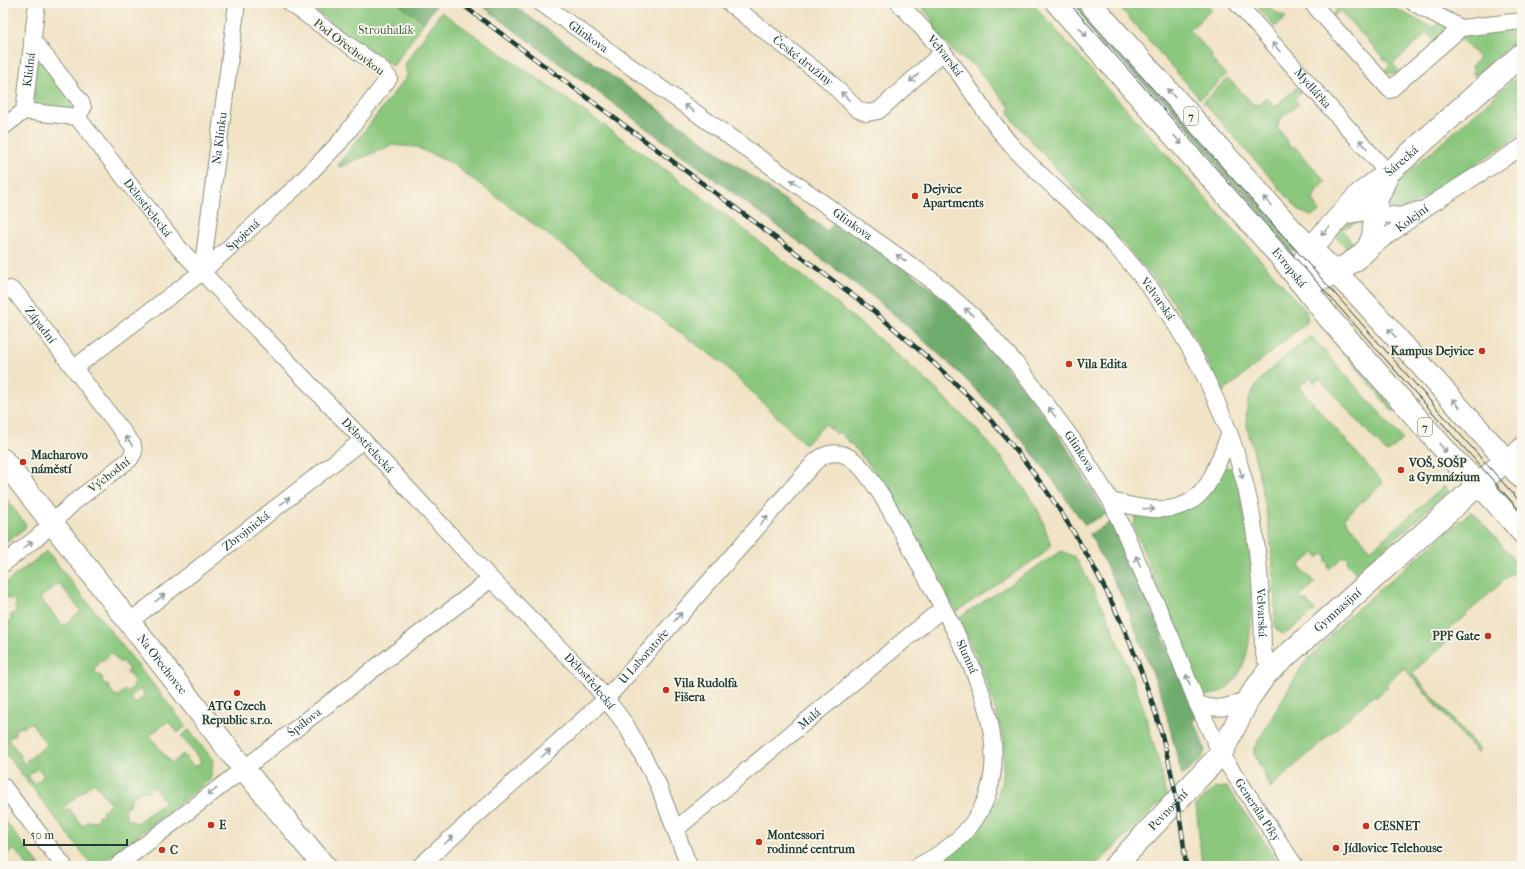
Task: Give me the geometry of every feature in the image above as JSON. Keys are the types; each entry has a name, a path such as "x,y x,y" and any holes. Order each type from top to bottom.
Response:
{"street":[{"name":"Klidná","path":"24,111 32,39 38,3"},
{"name":"Na Klínku","path":"202,272 237,3"},
{"name":"Pod Ořechovkou","path":"290,3 378,66 389,78"},
{"name":"Glinkova","path":"541,3 933,281 973,316 1018,366 1075,443 1111,501 1171,637 1197,703 1221,754"},
{"name":"České družiny","path":"729,3 822,75 857,109 867,113 878,111 943,52"},
{"name":"Velvarská","path":"899,3 943,52 1010,144 1116,247 1152,290 1183,335 1201,369 1229,436 1247,492 1253,524 1259,581 1263,649 1272,668"},
{"name":"Evropská","path":"1057,3 1282,257 1329,318 1453,459 1522,532"},
{"name":"7","path":"1090,3 1310,249 1337,273"},
{"name":"Mydlářka","path":"1238,3 1388,173"},
{"path":"1312,3 1390,90 1461,28"},
{"path":"1414,3 1461,28 1522,21"},
{"path":"3,127 24,111 77,117 83,108 81,102 32,39"},
{"name":"Šárecká","path":"1299,280 1302,265 1310,249 1324,231 1342,216 1360,194 1388,173 1522,54"},
{"name":"Spojená","path":"74,368 202,272 319,165 339,143 389,78"},
{"name":"Dělostřelecká","path":"77,117 179,248 491,578 589,678 626,725 657,782 689,866"},
{"name":"Kolejní","path":"1299,280 1322,279 1337,273 1427,207 1522,147"},
{"path":"1358,258 1368,248 1372,237 1380,192 1388,173"},
{"path":"1342,216 1357,212 1376,212 1400,216 1427,207"},
{"path":"1337,273 1522,478"},
{"name":"Západní","path":"3,292 10,289 16,293 74,368"},
{"name":"Východní","path":"3,564 39,536 73,503 130,459 134,452 133,445 74,368"},
{"path":"1111,501 1141,509 1162,510 1179,507 1196,497 1208,483 1229,436"},
{"name":"Zbrojnická","path":"129,622 362,440"},
{"path":"1506,460 1522,446"},
{"name":"Slunná","path":"837,453 844,455 856,463 873,483 900,527 969,661 985,706 992,733 994,763 986,803 970,828 949,849 918,866"},
{"name":"U Laboratoře","path":"420,866 606,699 814,463 824,455 837,453"},
{"name":"Na Ořechovce","path":"3,460 51,524 243,768 324,866"},
{"name":"Gymnasijní","path":"1221,754 1249,698 1272,668 1506,460"},
{"name":"Špálova","path":"117,866 491,578"},
{"name":"Malá","path":"676,829 943,608"},
{"path":"1197,703 1210,708 1223,708 1249,698"},
{"name":"Pevnostní","path":"1124,862 1221,754"},
{"name":"Generála Píky","path":"1221,754 1295,866"},
{"path":"3,786 64,866"}],"green space":[{"name":"Strouhalák","path":"304,3 398,3 424,22 393,66"},
{"path":"398,3 438,3 424,22"},
{"path":"478,3 510,3 828,231 837,218 929,286 975,328 1041,410 1064,443 1106,514 1085,525 1041,465 1006,421 951,365 877,300"},
{"path":"918,3 1032,3 1305,310 1308,318 1306,323 1222,393 1196,340 1165,291 1013,120 1009,113 1010,107 972,64 956,55 936,31 931,18"},
{"path":"1066,3 1081,3 1298,246 1288,255"},
{"path":"1116,3 1206,3 1212,9 1190,30 1213,56 1211,58 1226,75 1200,99"},
{"path":"1264,3 1268,3 1273,11 1286,17 1275,27 1258,8"},
{"path":"1340,3 1384,3 1433,28 1443,20 1449,34 1434,41 1427,33 1393,64 1400,72 1397,74 1383,72 1390,65 1340,11 1333,16"},
{"path":"441,12 543,82 692,190 790,266 892,350 946,398 995,451 1017,478 1036,507 1043,521 1051,545 1043,554 956,612 905,517 875,472 858,451 839,432 837,434 826,424 805,444 723,364 451,163 416,147 392,145 340,167 338,165 407,76 405,64"},
{"path":"1519,25 1518,36 1514,42 1475,76 1472,72 1474,70 1471,66 1479,58 1466,43 1459,39 1461,35"},
{"path":"42,61 77,103 75,109 33,105 36,63"},
{"path":"1522,72 1522,134 1411,206 1391,210 1386,205 1386,192"},
{"path":"1228,78 1254,105 1259,104 1266,97 1275,107 1297,87 1302,92 1294,98 1299,104 1283,116 1277,126 1291,148 1294,146 1326,182 1316,191 1313,200 1320,212 1311,216 1300,211 1203,102"},
{"path":"1367,218 1365,240 1350,252 1333,233 1344,223","holes":["1354,223 1365,223 1361,238 1359,241 1353,243 1342,230"]},
{"path":"1328,329 1395,410 1393,412 1326,331"},
{"path":"1311,336 1403,439 1387,453 1321,380 1319,379 1315,383 1310,378 1299,387 1383,483 1344,518 1371,550 1444,486 1449,491 1356,573 1347,563 1348,559 1346,557 1343,557 1329,569 1327,567 1329,565 1325,560 1327,558 1326,555 1323,554 1319,558 1314,553 1299,566 1315,583 1300,598 1302,601 1306,600 1315,610 1290,631 1284,634 1279,632 1275,627 1275,601 1270,534 1246,415 1249,399 1259,381 1276,364"},
{"path":"1225,467 1231,468 1236,472 1247,530 1253,586 1251,587 1250,636 1242,669 1233,682 1221,691 1205,696 1201,694 1133,525 1136,519 1135,516 1141,514 1159,516"},
{"path":"3,494 26,525 25,528 3,545"},
{"path":"1472,511 1522,569 1519,567 1443,635 1448,641 1412,673 1479,749 1478,754 1404,668 1386,684 1388,687 1376,697 1374,695 1270,788 1254,753 1254,748 1302,666 1349,616"},
{"path":"1112,522 1125,547 1197,718 1193,720 1196,727 1197,726 1205,751 1202,759 1182,776 1162,697 1124,601 1090,534"},
{"path":"47,551 186,726 178,733 168,721 150,735 162,752 172,763 183,754 193,766 200,764 200,760 181,736 189,730 213,760 210,780 99,865 91,864 3,750 3,626 12,619 10,616 17,610 14,606 17,604 12,598 9,600 6,595 3,597 3,585","holes":["59,583 81,611 63,626 40,598","111,653 120,663 122,661 129,670 127,672 135,682 132,685 134,687 127,692 125,690 118,696 113,694 108,685 103,683 102,677 96,673 94,668","140,689 145,696 135,704 130,697","31,722 47,745 26,761 28,764 26,765 8,739 15,734 15,730 19,727 22,728","38,768 44,776 34,784 28,776","94,782 111,805 102,811 104,814 101,816 98,815 98,819 93,822 89,821 82,826 69,808 65,811 63,808","154,787 165,802 135,824 131,819 129,821 125,815 127,814 124,809 131,803 130,801 134,796 145,790 147,792"]},
{"path":"1061,551 1075,557 1105,610 1142,703 1162,774 1166,797 1095,866 930,866 952,852 991,802 996,804 1002,778 1004,740 988,685 975,653 958,618"},
{"path":"1227,787 1281,866 1202,866 1196,805 1215,788"},
{"path":"7,823 40,866 27,866 14,849 3,857 3,827"}],"tram line":[{"path":"1069,3 1522,513"},
{"path":"1127,60 1522,504"}],"railway":[{"path":"460,3 870,308 945,374 987,416 1027,464 1063,516 1095,569 1122,625 1146,683 1164,743 1177,804 1186,866"}],"place":[{"name":"Dejvice Apartments","path":"915,196"},
{"name":"Kampus Dejvice","path":"1482,351"},
{"name":"Vila Edita","path":"1069,364"},
{"name":"Macharovo náměstí","path":"23,462"},
{"name":"VOŠ, SOŠP a Gymnázium","path":"1401,470"},
{"name":"PPF Gate","path":"1488,636"},
{"name":"Vila Rudolfa Fišera","path":"666,690"},
{"name":"ATG Czech Republic s.r.o.","path":"237,693"},
{"name":"E","path":"211,825"},
{"name":"CESNET","path":"1366,826"},
{"name":"Montessori rodinné centrum","path":"759,842"},
{"name":"Jídlovice Telehouse","path":"1336,848"},
{"name":"C","path":"162,850"}]}
